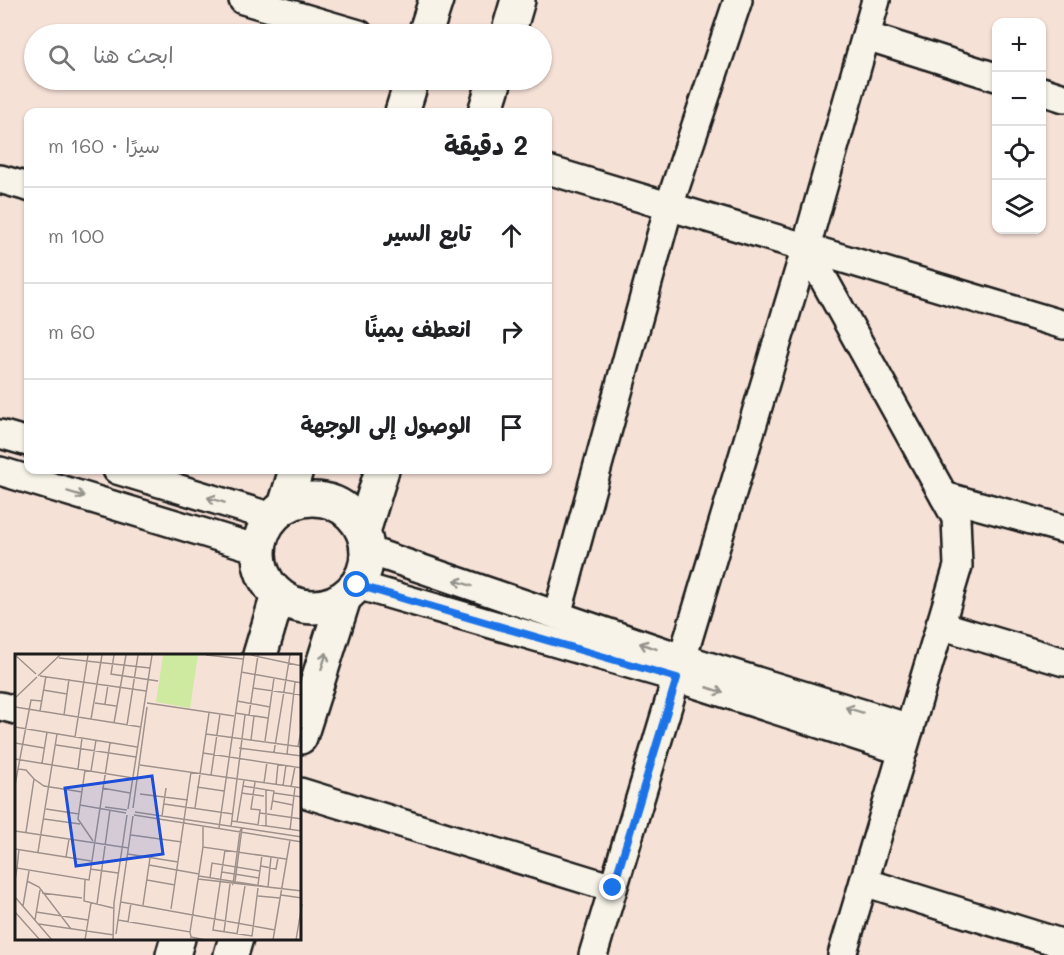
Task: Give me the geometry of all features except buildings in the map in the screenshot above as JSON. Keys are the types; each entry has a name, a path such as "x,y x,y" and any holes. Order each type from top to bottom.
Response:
{"main road":[{"path":"428,24 436,0"},
{"path":"511,24 518,0"},
{"path":"403,108 408,90"},
{"path":"486,108 492,90"},
{"path":"294,474 279,511 262,531 258,549 259,566 266,582 278,595 293,604 310,607 328,606 350,592"},
{"path":"302,731 350,592 365,569 365,541 381,474"},
{"path":"279,511 312,499 339,505 353,516 365,541"},
{"path":"260,654 278,595"},
{"path":"173,955 178,940"},
{"path":"231,955 237,940"}],"street":[{"path":"243,0 325,24"},
{"path":"557,615 669,206 738,0"},
{"path":"593,955 806,247 876,0"},
{"path":"866,36 992,76"},
{"path":"1046,93 1064,98"},
{"path":"552,171 1064,325"},
{"path":"0,179 24,186"},
{"path":"806,247 956,518 958,566 842,955"},
{"path":"0,434 24,441"},
{"path":"0,471 258,549"},
{"path":"133,474 279,511"},
{"path":"944,496 1064,529"},
{"path":"365,541 557,615 680,668"},
{"path":"350,592 680,668 906,739"},
{"path":"940,625 1064,662"},
{"path":"0,706 15,711"},
{"path":"302,793 613,888"},
{"path":"864,882 1064,944"}],"route":[{"path":"357,585 677,678 613,888"}]}
